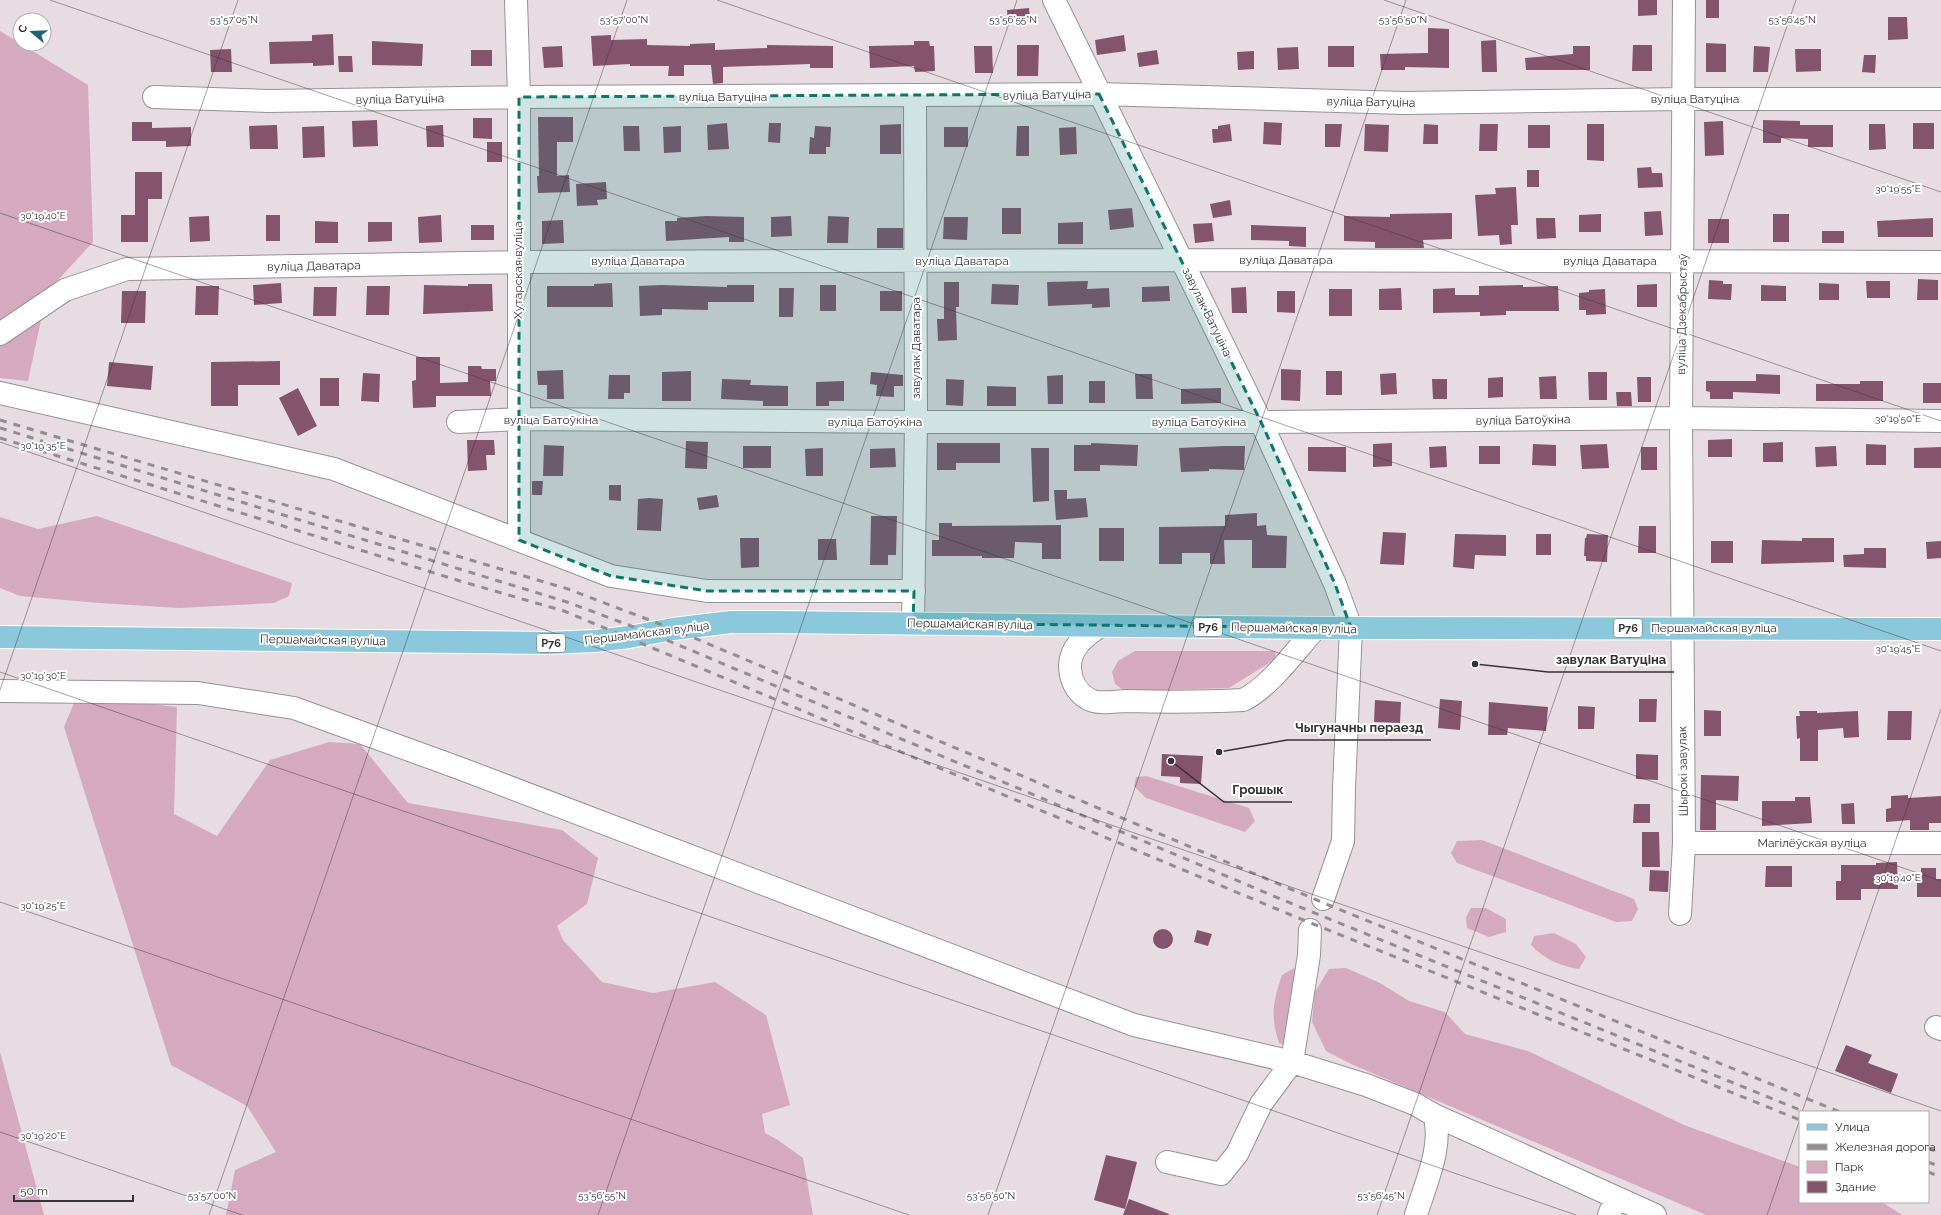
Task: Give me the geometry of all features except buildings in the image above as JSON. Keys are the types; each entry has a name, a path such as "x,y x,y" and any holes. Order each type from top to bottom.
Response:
{"main road":[{"name":"Першамайская вуліца","path":"0,637 547,643 616,639 731,622 913,623 1003,626 1316,628 1941,629"}],"street":[{"name":"Хутарская вуліца","path":"516,0 519,97 519,540"},
{"name":"завулак Ватуціна","path":"1054,0 1262,422 1334,584 1351,628"},
{"name":"вуліца Дзекабрыстаў","path":"1682,628 1681,418 1684,0"},
{"name":"вуліца Ватуціна","path":"154,97 268,101 519,97 1099,94 1405,103 1684,99 1941,99"},
{"name":"завулак Даватара","path":"913,623 916,422 915,96"},
{"name":"вуліца Даватара","path":"0,334 65,290 127,270 518,262 1181,260 1941,262"},
{"path":"0,393 334,469 611,576 707,591 914,591"},
{"name":"вуліца Батоўкіна","path":"458,422 519,419 916,422 1262,422 1681,418 1941,421"},
{"path":"1100,626 1084,637 1073,652 1070,666 1071,676 1077,690 1094,701 1169,702 1243,700 1253,695 1316,628"},
{"path":"1323,899 1343,842 1351,628"},
{"name":"Шырокі завулак","path":"1680,914 1684,843 1682,628"},
{"path":"0,691 198,693 294,708 459,768 1134,1025 1292,1062 1366,1085 1415,1104 1613,1206 1655,1215"},
{"name":"Магілёўская вуліца","path":"1684,843 1941,843"},
{"path":"1167,1162 1221,1174 1237,1154 1260,1104 1292,1062 1309,955 1310,930"},
{"path":"1416,1215 1438,1141 1438,1126 1434,1115"}],"highlighted area":[{"path":"1099,94 1261,422 1335,584 1351,628 913,623 914,591 707,591 611,576 519,540 519,97"}],"green space":[{"path":"0,31 12,38 12,52 34,52 88,85 93,242 47,292 28,381 0,378"},
{"path":"97,516 292,583 289,596 274,603 179,608 20,596 0,588 0,517 38,529"},
{"path":"1135,651 1275,651 1276,657 1229,688 1125,691 1115,684 1112,672 1118,661"},
{"path":"76,698 135,702 177,707 174,814 217,836 270,760 329,742 360,744 408,803 562,830 598,858 587,904 557,926 563,940 602,982 653,993 715,982 766,1015 790,1105 762,1114 765,1133 778,1140 803,1158 813,1215 226,1215 235,1170 276,1152 247,1106 171,1065 64,727"},
{"path":"1146,776 1249,808 1255,821 1245,832 1146,798 1134,786 1136,777"},
{"path":"1482,840 1634,899 1638,909 1632,921 1616,922 1457,863 1451,853 1457,841"},
{"path":"1471,908 1486,908 1506,919 1506,932 1489,937 1467,928 1466,917"},
{"path":"1554,933 1576,944 1586,957 1579,969 1565,966 1547,958 1531,945 1534,936"},
{"path":"1296,967 1286,1046 1279,1043 1274,1025 1276,993 1282,975"},
{"path":"1346,968 1380,983 1409,1001 1445,1012 1465,1034 1528,1051 1684,1125 1799,1167 1799,1203 1884,1203 1902,1215 1706,1215 1351,1064 1326,1051 1312,1022 1315,992 1329,969"},
{"path":"0,1052 44,1215 0,1215"}],"railway":[{"path":"0,420 568,589 673,629 1331,906 1838,1111"},
{"path":"0,428 567,602 650,633 1295,905 1803,1111"},
{"path":"0,438 460,581 564,611 1291,915 1799,1120"},
{"path":"1929,1148 1941,1153"},
{"path":"1929,1162 1941,1167"},
{"path":"1929,1172 1941,1177"}],"place":[{"name":"завулак Ватуціна","path":"1475,664"},
{"name":"Чыгуначны пераезд","path":"1219,752"},
{"name":"Грошык","path":"1171,761"}]}
